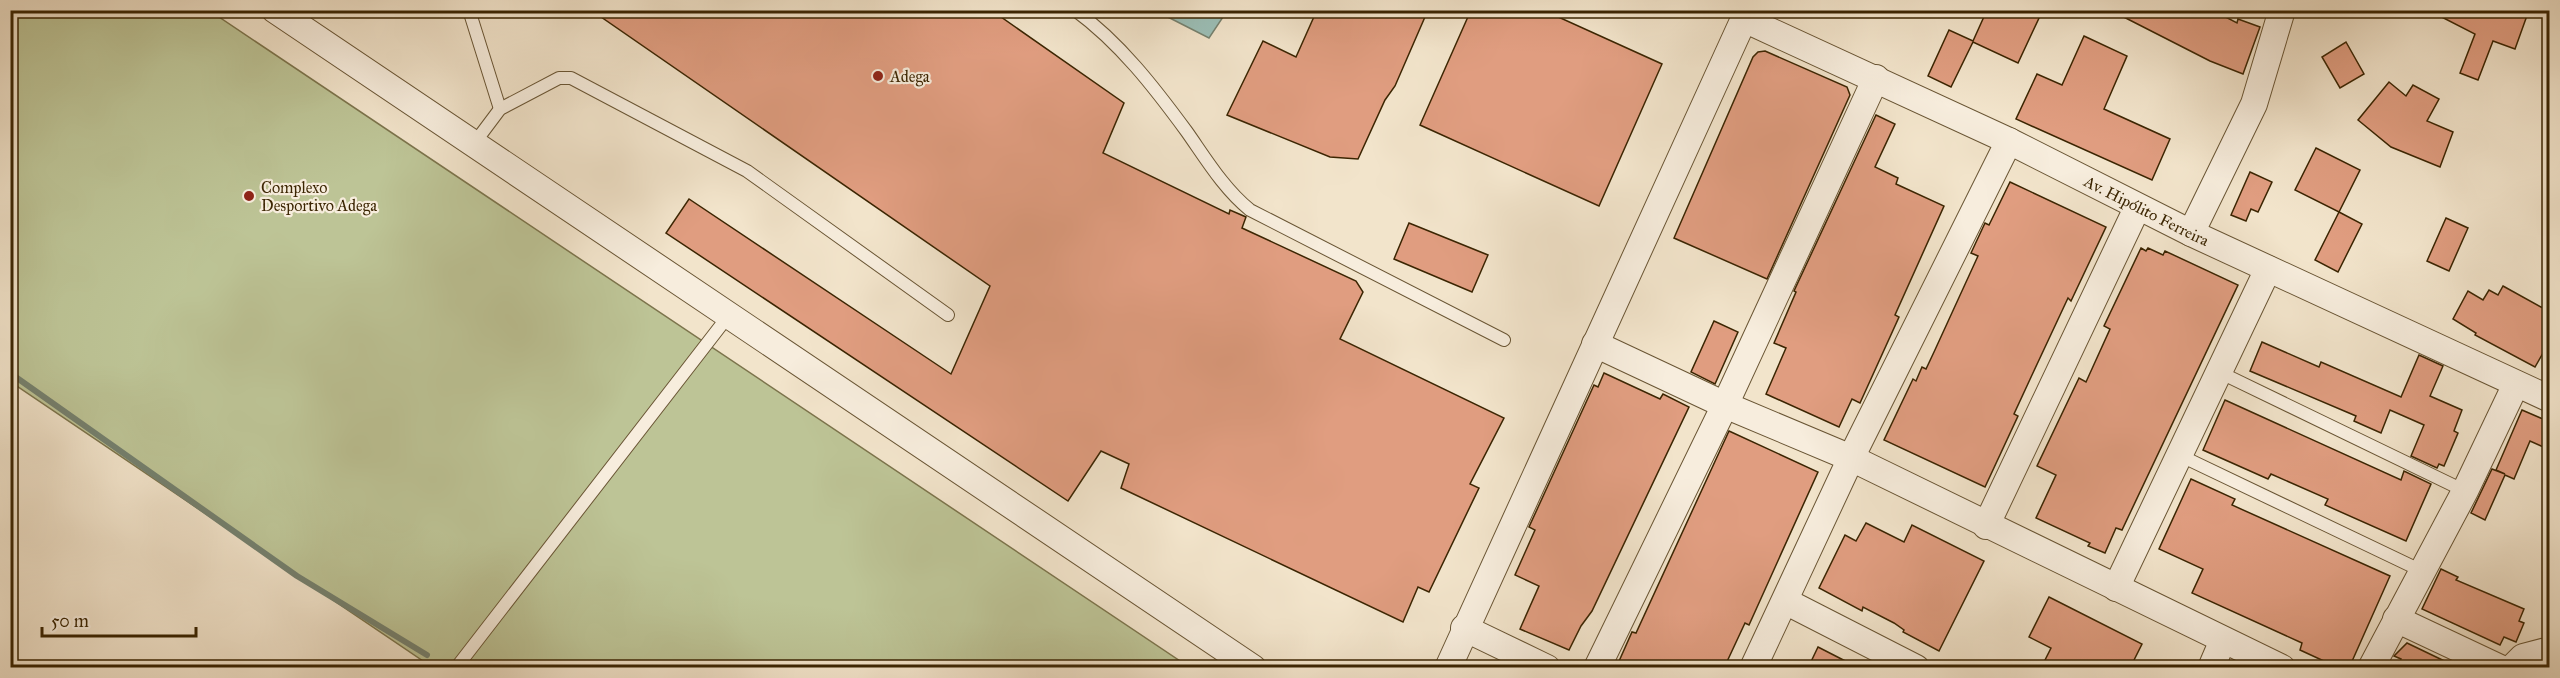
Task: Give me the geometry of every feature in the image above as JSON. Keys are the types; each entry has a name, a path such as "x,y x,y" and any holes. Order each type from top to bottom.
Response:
{"street":[{"path":"275,10 1253,668"},
{"path":"2191,233 2254,104 2282,10"},
{"path":"1448,668 1464,628 1746,15"},
{"name":"Av. Hipólito Ferreira","path":"1746,15 2009,141 2137,208 2550,399"},
{"path":"1597,668 1725,405 1876,78"},
{"path":"1753,668 1851,458 2009,141"},
{"path":"1986,526 2137,208"},
{"path":"2116,588 2268,268"},
{"path":"1595,344 1725,405 1851,458 1986,526 2282,668"},
{"path":"2371,668 2465,491 2516,384"},
{"path":"1785,601 1916,668"},
{"path":"2396,619 2500,668"},
{"path":"1464,628 1547,668"},
{"path":"2211,668 2223,640"},
{"path":"2512,668 2523,657 2550,650"}],"lane":[{"path":"469,10 500,109"},
{"path":"1075,10 1127,56 1163,99 1234,196 1250,210 1504,340"},
{"path":"473,145 500,109 559,78 571,78 747,171 948,315"},
{"path":"456,668 729,315"},
{"path":"2219,372 2465,491"},
{"path":"2179,455 2422,571"}],"green space":[{"name":"Complexo Desportivo Adega","path":"10,11 210,11 1189,667 432,667 11,382"}],"water":[{"path":"1227,10 1209,38 1156,11"}],"building":[{"path":"591,10 991,10 1124,103 1103,153 1229,214 1230,210 1246,217 1242,228 1356,281 1363,292 1340,339 1504,418 1470,484 1479,488 1429,592 1418,587 1403,622 1121,488 1129,464 1101,451 1068,501 666,233 689,199 951,374 990,286"},
{"path":"1317,10 1428,10 1395,86 1385,100 1358,159 1330,157 1227,115 1263,41 1296,57"},
{"path":"1471,10 1543,10 1662,64 1599,206 1420,125"},
{"path":"1987,10 2030,10 2040,16 2018,63 1973,42 1951,87 1928,76 1949,30 1973,41"},
{"path":"2110,10 2212,10 2237,23 2238,19 2260,27 2243,74 2210,61"},
{"path":"2428,10 2529,10 2515,49 2493,41 2478,80 2460,73 2475,34"},
{"path":"2084,36 2127,56 2104,109 2170,139 2152,180 2016,119 2037,74 2062,85"},
{"path":"2346,42 2364,74 2340,88 2322,57"},
{"path":"1765,51 1847,87 1850,95 1767,279 1674,238 1753,57 1758,52"},
{"path":"2389,82 2406,96 2413,85 2439,99 2427,121 2453,132 2440,167 2391,147 2358,120"},
{"path":"1876,115 1895,124 1875,167 1898,178 1896,184 1944,206 1895,315 1899,317 1860,403 1852,399 1839,427 1766,394 1786,348 1774,343 1796,292 1794,291"},
{"path":"2316,148 2360,170 2339,212 2295,190"},
{"path":"2250,172 2272,182 2258,212 2251,209 2246,221 2231,215"},
{"path":"2010,182 2106,227 2071,301 2068,298 2032,375 2014,414 2018,416 1985,487 1884,440 1913,379 1916,381 1922,367 1926,369 1978,256 1971,253 1985,223 1989,225"},
{"path":"2339,212 2362,224 2338,272 2315,260"},
{"path":"2446,218 2468,228 2449,271 2427,261"},
{"path":"1409,223 1488,255 1472,292 1394,259"},
{"path":"2141,248 2146,251 2148,248 2163,255 2165,251 2238,285 2122,530 2116,528 2105,553 2088,546 2090,543 2036,518 2056,475 2037,466 2079,378 2086,382 2110,329 2104,326"},
{"path":"2503,286 2550,312 2550,341 2535,367 2475,335 2476,333 2453,319 2468,291 2483,300 2489,290 2498,295"},
{"path":"1714,321 1738,332 1715,384 1691,372"},
{"path":"2262,342 2319,367 2321,362 2401,397 2419,355 2443,366 2430,396 2462,410 2454,431 2458,433 2444,466 2439,464 2437,468 2411,456 2424,425 2390,410 2381,433 2354,421 2356,416 2250,371"},
{"path":"1604,373 1660,399 1663,394 1689,407 1592,611 1581,626 1569,650 1520,629 1539,586 1515,575 1535,530 1529,527 1594,385 1598,387"},
{"path":"2225,400 2401,480 2404,471 2431,484 2406,541 2325,505 2328,499 2271,474 2268,479 2203,450"},
{"path":"2522,410 2550,422 2550,450 2530,441 2514,479 2505,475 2485,520 2471,513 2492,469 2505,474 2496,470"},
{"path":"1729,431 1818,472 1749,625 1745,623 1724,668 1616,668 1632,632 1636,633"},
{"path":"2191,479 2235,499 2232,505 2390,576 2349,668 2339,668 2300,650 2302,643 2192,593 2203,569 2159,549"},
{"path":"1866,523 1904,542 1912,525 1984,561 1939,651 1903,632 1904,630 1894,623 1863,607 1862,611 1819,588 1845,535 1856,541"},
{"path":"2441,569 2458,577 2456,580 2524,609 2519,621 2524,623 2516,642 2504,637 2500,645 2422,609"},
{"path":"2049,597 2142,644 2130,668 2041,668 2051,648 2029,637"},
{"path":"2407,643 2459,668 2397,668 2401,659 2394,656"},
{"path":"1818,647 1859,668 1808,668"}],"waterway":[{"path":"10,373 297,576 427,655"}],"place":[{"name":"Adega","path":"878,76"},
{"name":"Complexo Desportivo Adega","path":"249,196"}]}
